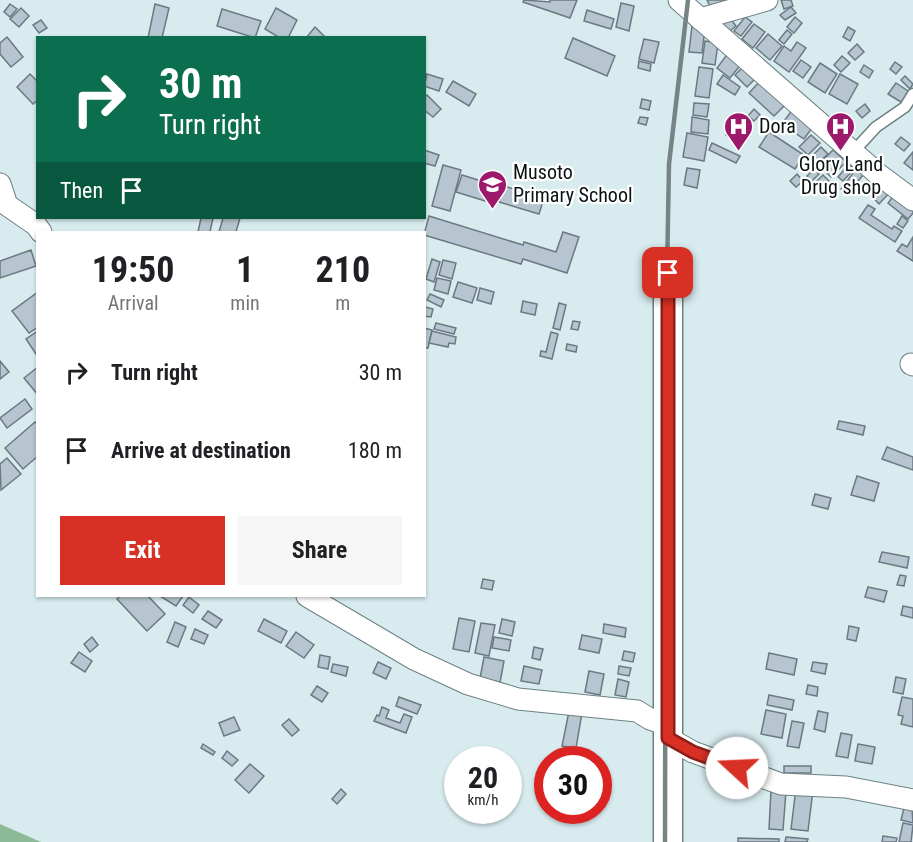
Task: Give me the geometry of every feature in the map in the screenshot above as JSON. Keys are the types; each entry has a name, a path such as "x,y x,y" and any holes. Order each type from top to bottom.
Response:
{"main road":[{"path":"668,273 668,842"}],"street":[{"path":"679,0 878,174 913,200"},
{"path":"700,19 766,0"},
{"path":"0,184 7,205 36,225 40,231"},
{"path":"309,597 414,659 468,684 518,699 637,711 693,752 781,784 846,787 913,800"}],"lane":[{"path":"853,152 876,127 905,107 913,94"}],"green space":[{"path":"0,824 41,842 0,842"}],"building":[{"path":"524,0 550,2 550,0 577,0 570,18 523,2"},
{"path":"707,0 726,0 728,6 710,6"},
{"path":"781,0 791,0 793,6 784,9"},
{"path":"621,3 634,6 629,31 616,27"},
{"path":"10,4 17,9 10,17 4,12"},
{"path":"155,4 169,8 162,36 148,36"},
{"path":"791,7 796,13 785,20 780,15"},
{"path":"21,8 29,16 19,27 10,19"},
{"path":"276,8 297,20 289,36 277,36 265,29"},
{"path":"222,9 261,21 256,36 217,26"},
{"path":"587,10 614,19 611,29 584,21"},
{"path":"729,17 736,26 729,32 721,23"},
{"path":"745,17 752,22 741,36 734,31"},
{"path":"795,17 802,23 794,33 787,27"},
{"path":"41,20 47,28 39,33 33,25"},
{"path":"754,24 765,32 753,48 742,39"},
{"path":"692,26 705,28 702,53 689,52"},
{"path":"315,27 324,36 308,36"},
{"path":"848,27 855,31 850,41 843,37"},
{"path":"787,30 792,34 784,44 779,40"},
{"path":"768,34 782,46 770,60 756,48"},
{"path":"7,37 23,57 11,67 0,54 0,43"},
{"path":"573,38 615,56 607,76 565,58"},
{"path":"644,39 659,42 654,63 639,59"},
{"path":"705,41 718,43 715,65 702,63"},
{"path":"797,42 806,48 789,72 774,61 784,46 791,51"},
{"path":"857,44 864,52 855,60 848,53"},
{"path":"729,52 742,63 730,78 717,68"},
{"path":"842,56 850,63 841,72 834,65"},
{"path":"801,60 811,67 803,78 793,71"},
{"path":"639,61 651,64 650,71 638,68"},
{"path":"895,62 902,67 896,74 890,69"},
{"path":"820,63 837,74 825,93 808,82"},
{"path":"745,65 757,77 747,87 735,75"},
{"path":"864,65 873,71 869,78 860,72"},
{"path":"699,67 713,69 709,98 695,96"},
{"path":"30,74 36,80 36,102 33,104 17,87"},
{"path":"427,74 443,79 439,91 426,87"},
{"path":"840,74 858,84 847,104 829,94"},
{"path":"723,75 740,87 735,95 717,84"},
{"path":"905,76 913,84 910,89 901,80"},
{"path":"764,77 789,101 774,116 749,93"},
{"path":"453,81 476,94 469,106 446,92"},
{"path":"896,83 911,93 904,104 888,94"},
{"path":"426,96 441,109 433,117 426,112"},
{"path":"642,99 651,101 649,110 640,108"},
{"path":"694,103 709,104 707,117 693,115"},
{"path":"865,104 870,111 862,118 856,111"},
{"path":"795,106 817,121 804,139 782,124"},
{"path":"754,109 760,115 754,121 748,116"},
{"path":"640,117 648,118 646,125 638,123"},
{"path":"692,117 709,120 708,134 691,132"},
{"path":"734,122 748,132 740,144 726,135"},
{"path":"769,132 804,155 795,169 759,147"},
{"path":"687,133 708,137 704,161 683,157"},
{"path":"811,135 820,143 808,155 799,147"},
{"path":"901,137 910,144 904,151 895,144"},
{"path":"712,143 740,156 736,163 709,150"},
{"path":"821,147 828,154 810,171 804,164"},
{"path":"833,150 846,162 831,177 818,165"},
{"path":"426,151 439,155 435,166 426,164"},
{"path":"913,152 913,170 904,163"},
{"path":"849,164 854,169 843,181 838,177"},
{"path":"443,165 461,170 450,211 432,206"},
{"path":"687,168 700,170 697,188 684,185"},
{"path":"814,169 819,174 812,181 807,176"},
{"path":"856,169 863,175 848,194 841,189"},
{"path":"797,174 803,181 796,187 790,181"},
{"path":"462,175 501,187 495,204 456,192"},
{"path":"823,175 829,181 821,189 815,183"},
{"path":"879,177 892,190 879,204 866,190"},
{"path":"504,186 544,198 539,214 499,202"},
{"path":"897,191 913,203 913,213 908,219 888,203"},
{"path":"868,205 875,209 871,215 892,229 894,226 902,231 895,242 859,218"},
{"path":"429,216 523,245 524,242 556,252 563,232 579,237 567,273 523,259 521,264 426,236"},
{"path":"902,216 908,221 903,228 897,224"},
{"path":"201,219 213,219 210,231 198,231"},
{"path":"223,219 240,219 236,231 219,231"},
{"path":"913,237 913,261 897,251 902,244 907,247"},
{"path":"31,250 36,266 0,278 0,261"},
{"path":"432,259 440,262 434,282 426,279"},
{"path":"443,260 456,263 452,279 439,275"},
{"path":"437,278 451,281 448,294 434,290"},
{"path":"458,282 477,288 472,303 453,297"},
{"path":"480,288 494,292 491,304 477,300"},
{"path":"36,293 36,328 29,333 12,311"},
{"path":"430,294 444,300 441,307 427,300"},
{"path":"523,301 537,304 535,315 521,312"},
{"path":"559,303 566,305 560,330 553,328"},
{"path":"426,307 433,309 431,317 426,316"},
{"path":"573,321 580,322 578,330 571,329"},
{"path":"436,323 456,328 454,334 434,329"},
{"path":"426,328 432,330 428,348 426,348"},
{"path":"432,331 456,337 455,344 449,343 448,347 429,343"},
{"path":"36,332 36,354 26,339"},
{"path":"551,332 558,334 552,359 540,356 541,351 546,352"},
{"path":"567,344 577,346 576,352 566,350"},
{"path":"0,361 9,372 0,379"},
{"path":"36,369 36,393 24,378"},
{"path":"25,399 32,409 7,428 0,418"},
{"path":"839,421 865,426 863,435 837,429"},
{"path":"36,423 36,458 23,469 5,448"},
{"path":"887,447 913,457 913,470 882,459"},
{"path":"7,458 21,474 1,490 0,464"},
{"path":"857,476 879,483 874,501 851,495"},
{"path":"815,494 831,498 828,509 812,505"},
{"path":"882,552 909,557 907,568 879,562"},
{"path":"900,575 906,576 904,586 897,585"},
{"path":"483,579 494,581 492,590 481,588"},
{"path":"868,587 887,591 884,602 865,597"},
{"path":"119,597 149,597 165,614 147,631 117,599"},
{"path":"162,597 182,597 176,606"},
{"path":"189,597 199,605 193,613 183,605"},
{"path":"903,606 913,608 913,618 901,615"},
{"path":"208,611 222,620 216,628 202,619"},
{"path":"459,618 475,621 469,652 453,649"},
{"path":"264,619 287,631 281,643 258,631"},
{"path":"502,619 515,622 512,636 499,633"},
{"path":"175,622 186,627 178,647 167,642"},
{"path":"481,623 495,625 489,656 475,653"},
{"path":"604,624 626,628 625,637 603,633"},
{"path":"849,626 859,628 856,641 847,639"},
{"path":"195,629 208,635 204,644 191,639"},
{"path":"296,632 314,645 304,658 286,646"},
{"path":"582,635 602,639 599,653 579,649"},
{"path":"92,637 98,645 90,652 84,644"},
{"path":"494,637 511,640 509,651 492,648"},
{"path":"534,647 543,649 540,660 532,658"},
{"path":"624,651 635,653 633,662 622,660"},
{"path":"79,652 92,661 85,672 71,663"},
{"path":"769,653 797,659 794,675 766,669"},
{"path":"320,655 330,657 328,669 318,667"},
{"path":"484,657 504,661 499,688 479,684"},
{"path":"378,662 391,668 386,679 373,673"},
{"path":"813,662 827,664 825,674 811,671"},
{"path":"333,664 348,667 346,676 331,672"},
{"path":"524,666 542,670 539,684 521,681"},
{"path":"619,666 631,668 629,676 618,674"},
{"path":"589,671 604,674 600,695 585,692"},
{"path":"896,677 906,679 903,694 893,692"},
{"path":"618,679 629,682 626,697 615,695"},
{"path":"808,685 818,687 817,696 806,694"},
{"path":"317,686 328,693 322,702 311,695"},
{"path":"769,695 794,700 792,710 767,705"},
{"path":"399,697 421,705 417,714 396,706"},
{"path":"902,697 913,699 913,727 901,724 903,716 898,715"},
{"path":"382,707 389,710 386,718 400,723 404,714 412,717 406,733 374,721 377,715 379,716"},
{"path":"766,710 786,714 782,738 761,734"},
{"path":"569,711 582,713 576,746 562,746"},
{"path":"818,711 828,713 825,732 814,729"},
{"path":"234,717 240,730 224,736 219,723"},
{"path":"289,719 299,730 292,736 282,725"},
{"path":"792,721 804,723 799,748 787,746"},
{"path":"841,733 852,735 848,758 836,756"},
{"path":"203,744 215,752 213,755 201,748"},
{"path":"858,744 875,747 872,764 855,761"},
{"path":"227,751 238,760 232,766 222,758"},
{"path":"250,764 264,776 249,793 235,780"},
{"path":"784,766 811,766 811,773 784,773"},
{"path":"796,788 813,790 808,831 791,829"},
{"path":"341,789 346,794 337,804 332,799"},
{"path":"771,790 786,791 783,830 769,829"},
{"path":"904,808 912,809 913,823 901,820"},
{"path":"903,823 913,825 911,842 899,842"},
{"path":"883,836 897,838 896,842 882,842"},
{"path":"786,837 808,839 807,842 785,842"},
{"path":"738,838 779,839 779,842 738,842"}],"railway":[{"path":"665,842 666,329 669,164 688,0"}],"place":[{"name":"Dora","path":"738,152"},
{"name":"Glory Land Drug shop","path":"841,152"},
{"name":"Musoto Primary School","path":"492,210"}],"route":[{"path":"668,273 668,738 693,752 737,768"}]}
